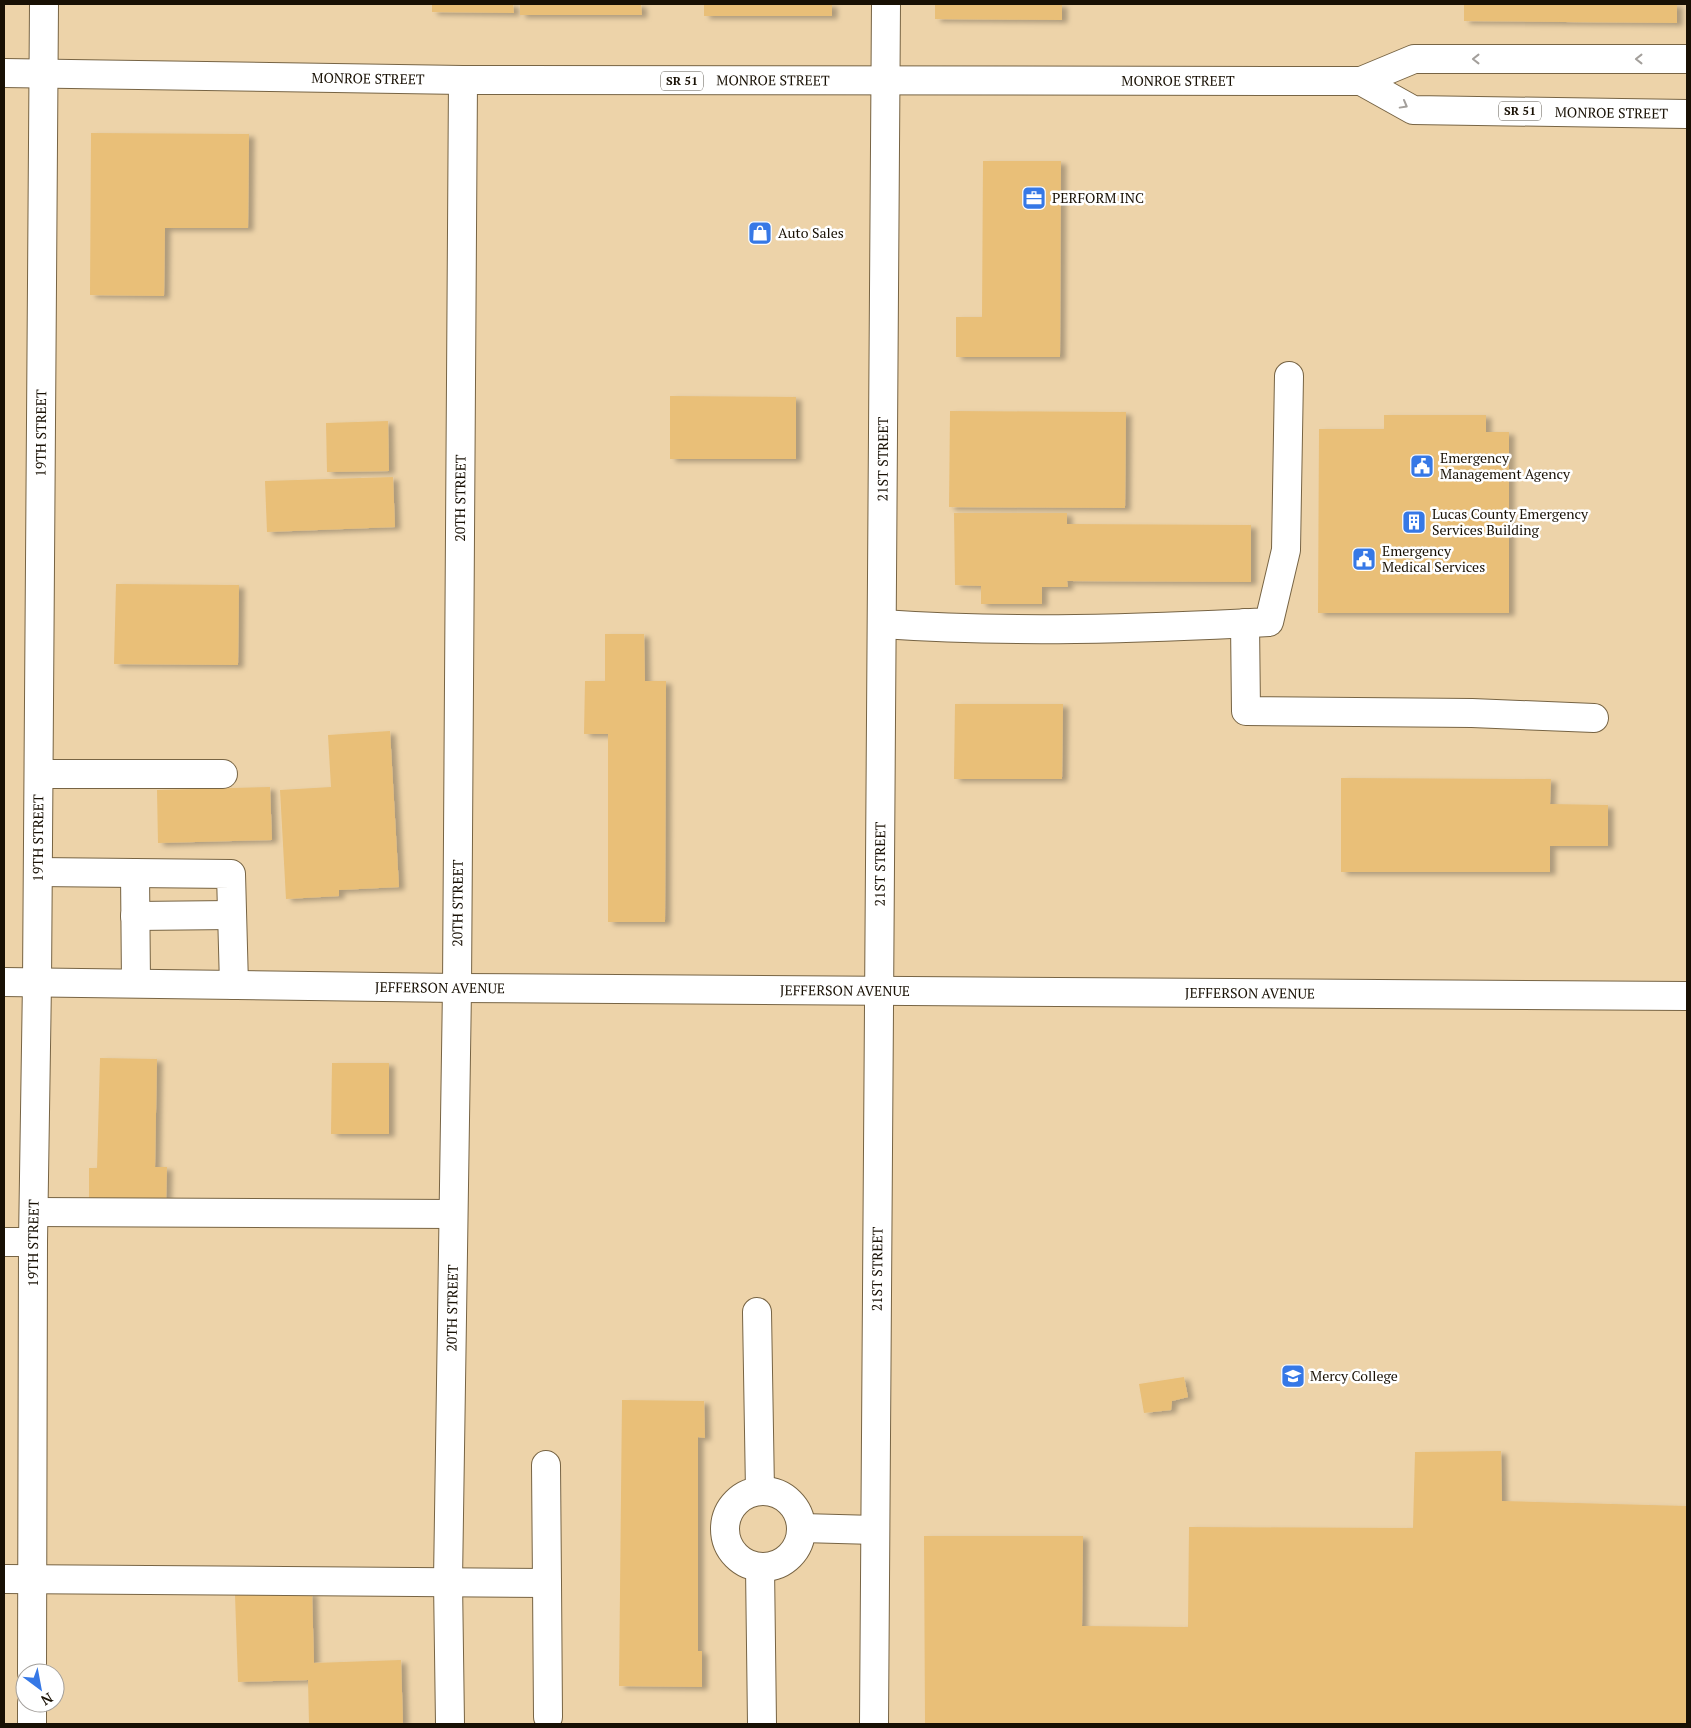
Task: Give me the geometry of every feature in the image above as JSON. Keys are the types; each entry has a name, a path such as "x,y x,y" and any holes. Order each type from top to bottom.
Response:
{"street":[{"name":"19TH STREET","path":"32,1663 44,4"},
{"name":"21ST STREET","path":"874,1724 886,4"},
{"name":"MONROE STREET","path":"4,73 463,80 886,82 1361,81 1414,59 1687,59"},
{"name":"20TH STREET","path":"450,1724 448,1581 456,988 463,80"},
{"name":"MONROE STREET","path":"1361,81 1413,110 1687,114"},
{"path":"882,624 952,629 1189,627 1269,622 1286,550 1289,376"},
{"path":"1245,623 1246,711 1472,712 1594,718"},
{"path":"39,774 223,774"},
{"path":"38,872 231,874 234,985"},
{"path":"135,873 136,984"},
{"path":"135,916 232,915"},
{"name":"JEFFERSON AVENUE","path":"4,982 456,988 1687,996"},
{"path":"34,1212 453,1214"},
{"path":"4,1242 34,1242"},
{"path":"757,1312 760,1490"},
{"path":"546,1466 548,1717"},
{"path":"760,1490 784,1496 793,1504 802,1528 800,1540 794,1552 784,1561 773,1566 760,1567 748,1564 736,1557 729,1547 725,1535 725,1522 729,1510 737,1500 760,1490"},
{"path":"802,1528 875,1530"},
{"path":"760,1567 762,1724"},
{"path":"4,1579 547,1583"}],"shaded area":[{"path":"4,4 1687,4 1687,1724 4,1724"}],"building":[{"path":"432,4 513,4 514,13 432,12"},
{"path":"520,4 641,4 642,15 520,15"},
{"path":"704,4 832,4 832,16 704,16"},
{"path":"935,4 1062,4 1062,20 935,19"},
{"path":"1464,4 1677,4 1677,23 1464,21"},
{"path":"91,133 249,134 248,228 165,228 164,296 90,295"},
{"path":"983,161 1061,161 1060,357 956,357 956,317 982,317"},
{"path":"670,396 796,397 796,459 670,459"},
{"path":"950,411 1126,412 1125,508 949,507"},
{"name":"Lucas County Emergency Services Building","path":"1384,415 1486,415 1486,432 1509,432 1509,613 1318,613 1319,429 1384,429"},
{"path":"388,421 389,471 327,472 326,423"},
{"path":"393,477 395,527 267,532 265,481"},
{"path":"954,513 1067,513 1067,524 1251,525 1251,582 1067,581 1068,587 1042,587 1042,604 981,604 981,586 955,585"},
{"path":"116,584 239,585 238,665 114,664"},
{"path":"605,634 644,634 645,681 666,681 665,922 608,922 608,734 584,734 585,681 605,681"},
{"path":"955,704 1063,704 1062,779 954,779"},
{"path":"390,731 399,887 339,890 339,896 286,899 280,790 331,787 328,735"},
{"path":"1341,778 1551,779 1550,804 1608,805 1608,846 1550,846 1550,872 1341,872"},
{"path":"270,787 272,840 158,843 157,790"},
{"path":"100,1058 157,1059 155,1167 167,1167 166,1204 89,1203 89,1168 97,1168"},
{"path":"332,1063 389,1063 389,1134 331,1134"},
{"path":"1184,1377 1188,1397 1172,1401 1171,1410 1144,1413 1139,1384"},
{"path":"622,1400 704,1401 705,1438 698,1437 698,1651 702,1651 702,1687 619,1686"},
{"path":"1501,1451 1502,1501 1687,1506 1687,1724 925,1724 924,1536 1083,1536 1082,1626 1188,1627 1189,1527 1413,1528 1415,1452"},
{"path":"312,1592 314,1663 401,1660 403,1724 309,1724 308,1680 238,1682 235,1595"}],"place":[{"name":"PERFORM INC","path":"1034,198"},
{"name":"Auto Sales","path":"760,233"},
{"name":"Emergency Management Agency","path":"1422,466"},
{"name":"Lucas County Emergency Services Building","path":"1414,522"},
{"name":"Emergency Medical Services","path":"1364,559"},
{"name":"Mercy College","path":"1293,1376"}]}
